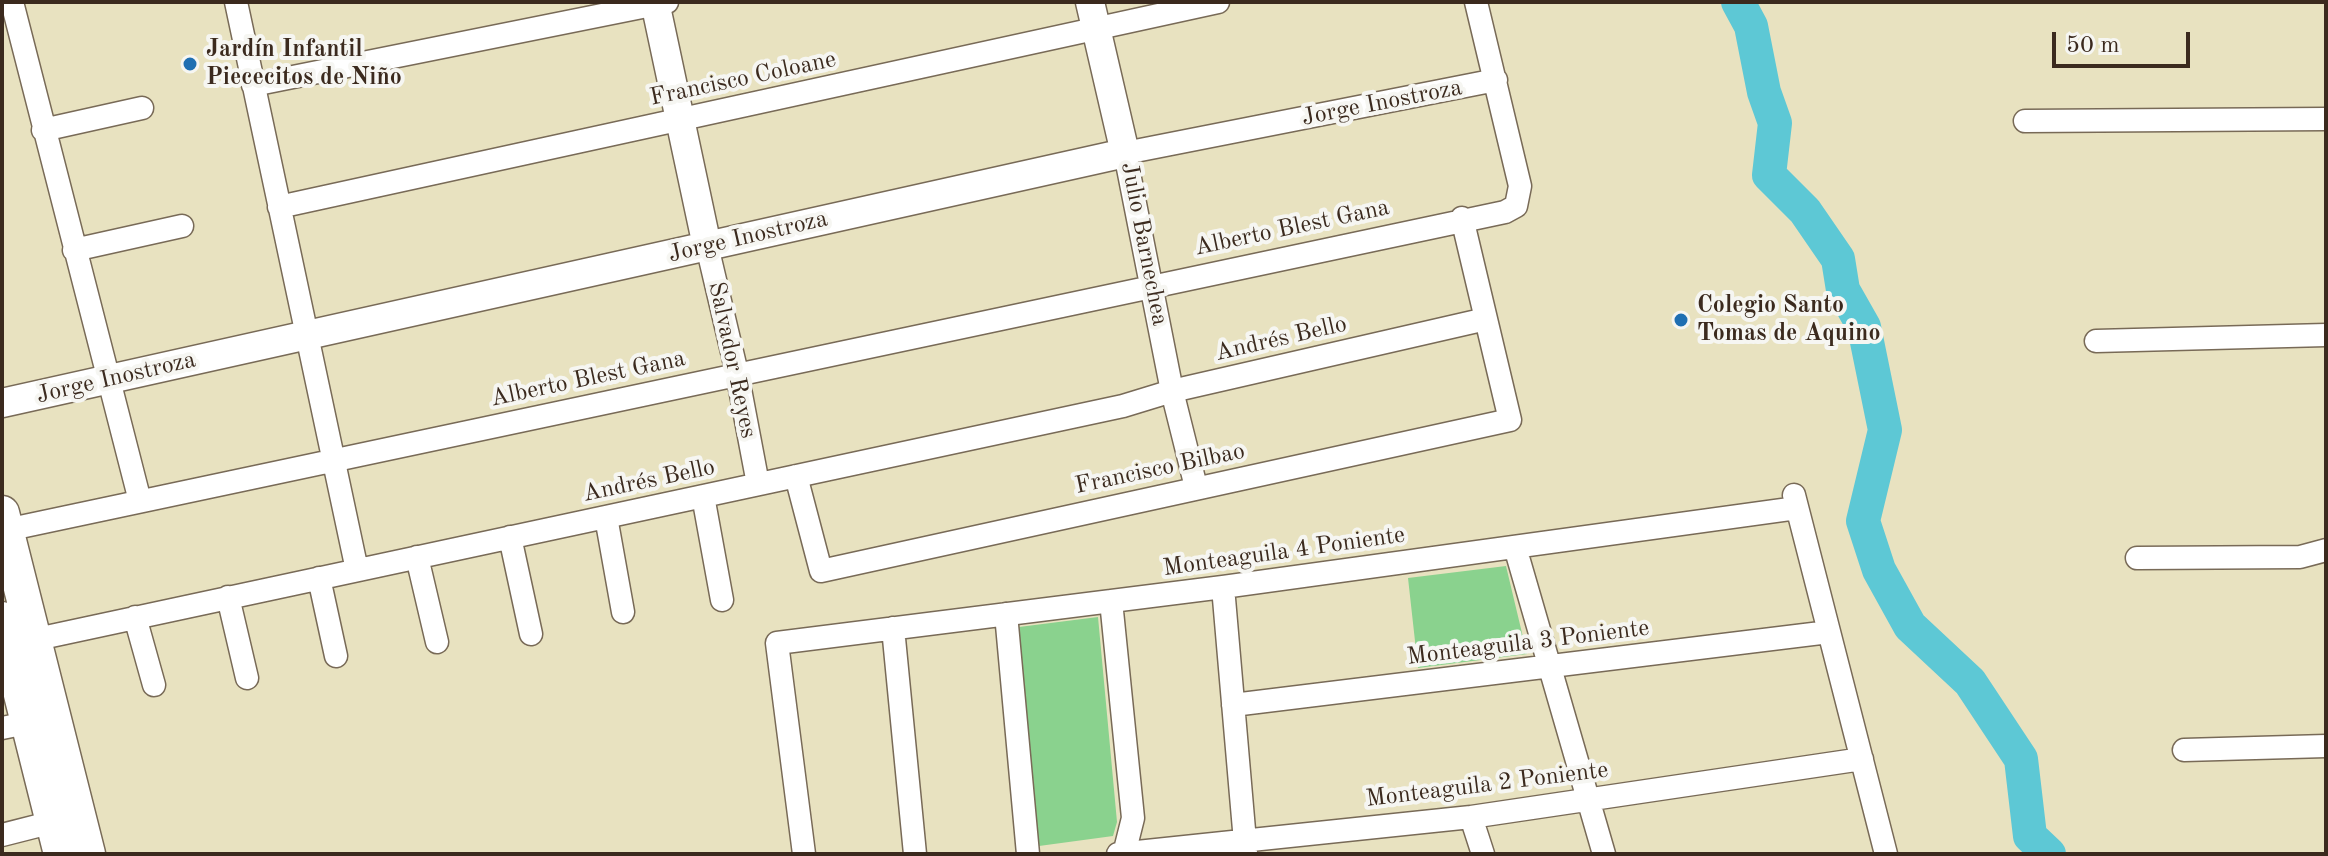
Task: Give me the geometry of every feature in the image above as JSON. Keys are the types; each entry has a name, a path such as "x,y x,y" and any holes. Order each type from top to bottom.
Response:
{"main road":[{"path":"4,521 15,634 28,722 57,838"},
{"path":"28,722 88,854"}],"street":[{"path":"12,2 140,501"},
{"path":"236,2 357,570"},
{"name":"Francisco Coloane","path":"279,207 678,120 1093,15 1218,2"},
{"path":"1476,2 1496,80"},
{"path":"253,85 659,3"},
{"name":"Salvador Reyes","path":"659,3 678,120 737,373 758,484"},
{"name":"Julio Barnechea","path":"1093,15 1153,284 1172,391 1196,487"},
{"name":"Jorge Inostroza","path":"2,403 1125,153 1496,80"},
{"name":"Alberto Blest Gana","path":"4,521 140,501 1462,218 1505,212 1516,206 1520,186 1496,80"},
{"path":"43,130 142,108"},
{"path":"2025,121 2326,119"},
{"path":"1462,218 1486,319"},
{"path":"74,250 182,226"},
{"name":"Andrés Bello","path":"15,634 135,617 606,517 1123,406 1172,391 1486,319"},
{"name":"Francisco Bilbao","path":"796,476 821,571 1510,420 1486,319"},
{"path":"2096,341 2326,335"},
{"path":"703,496 722,600"},
{"name":"Monteaguila 4 Poniente","path":"804,854 777,643 1515,547 1796,501 1829,632"},
{"path":"606,517 623,612"},
{"path":"510,537 531,634"},
{"path":"1515,547 1604,854"},
{"path":"2137,558 2300,557 2326,550"},
{"path":"417,557 437,642"},
{"path":"319,578 336,656"},
{"path":"1223,587 1246,847"},
{"path":"228,597 247,678"},
{"path":"1111,601 1133,818 1122,854"},
{"path":"1006,614 1028,854"},
{"path":"135,617 154,685"},
{"path":"893,628 915,854"},
{"path":"1829,632 1886,854"},
{"name":"Monteaguila 3 Poniente","path":"1233,705 1829,632"},
{"path":"2184,750 2326,746"},
{"name":"Monteaguila 2 Poniente","path":"1122,854 1246,847 1862,759"},
{"path":"1471,817 1483,854"},
{"path":"2,835 57,838"}],"green space":[{"path":"1506,566 1527,654 1418,668 1408,578"},
{"path":"1098,617 1117,822 1113,836 1039,846 1019,627"}],"waterway":[{"path":"1738,2 1751,26 1764,92 1775,123 1769,175 1805,211 1838,259 1843,290 1864,327 1885,430 1863,521 1879,570 1910,626 1970,682 2021,759 2030,836 2049,854"}],"place":[{"name":"Jardín Infantil Piececitos de Niño","path":"190,64"},
{"name":"Colegio Santo Tomas de Aquino","path":"1681,320"}]}
